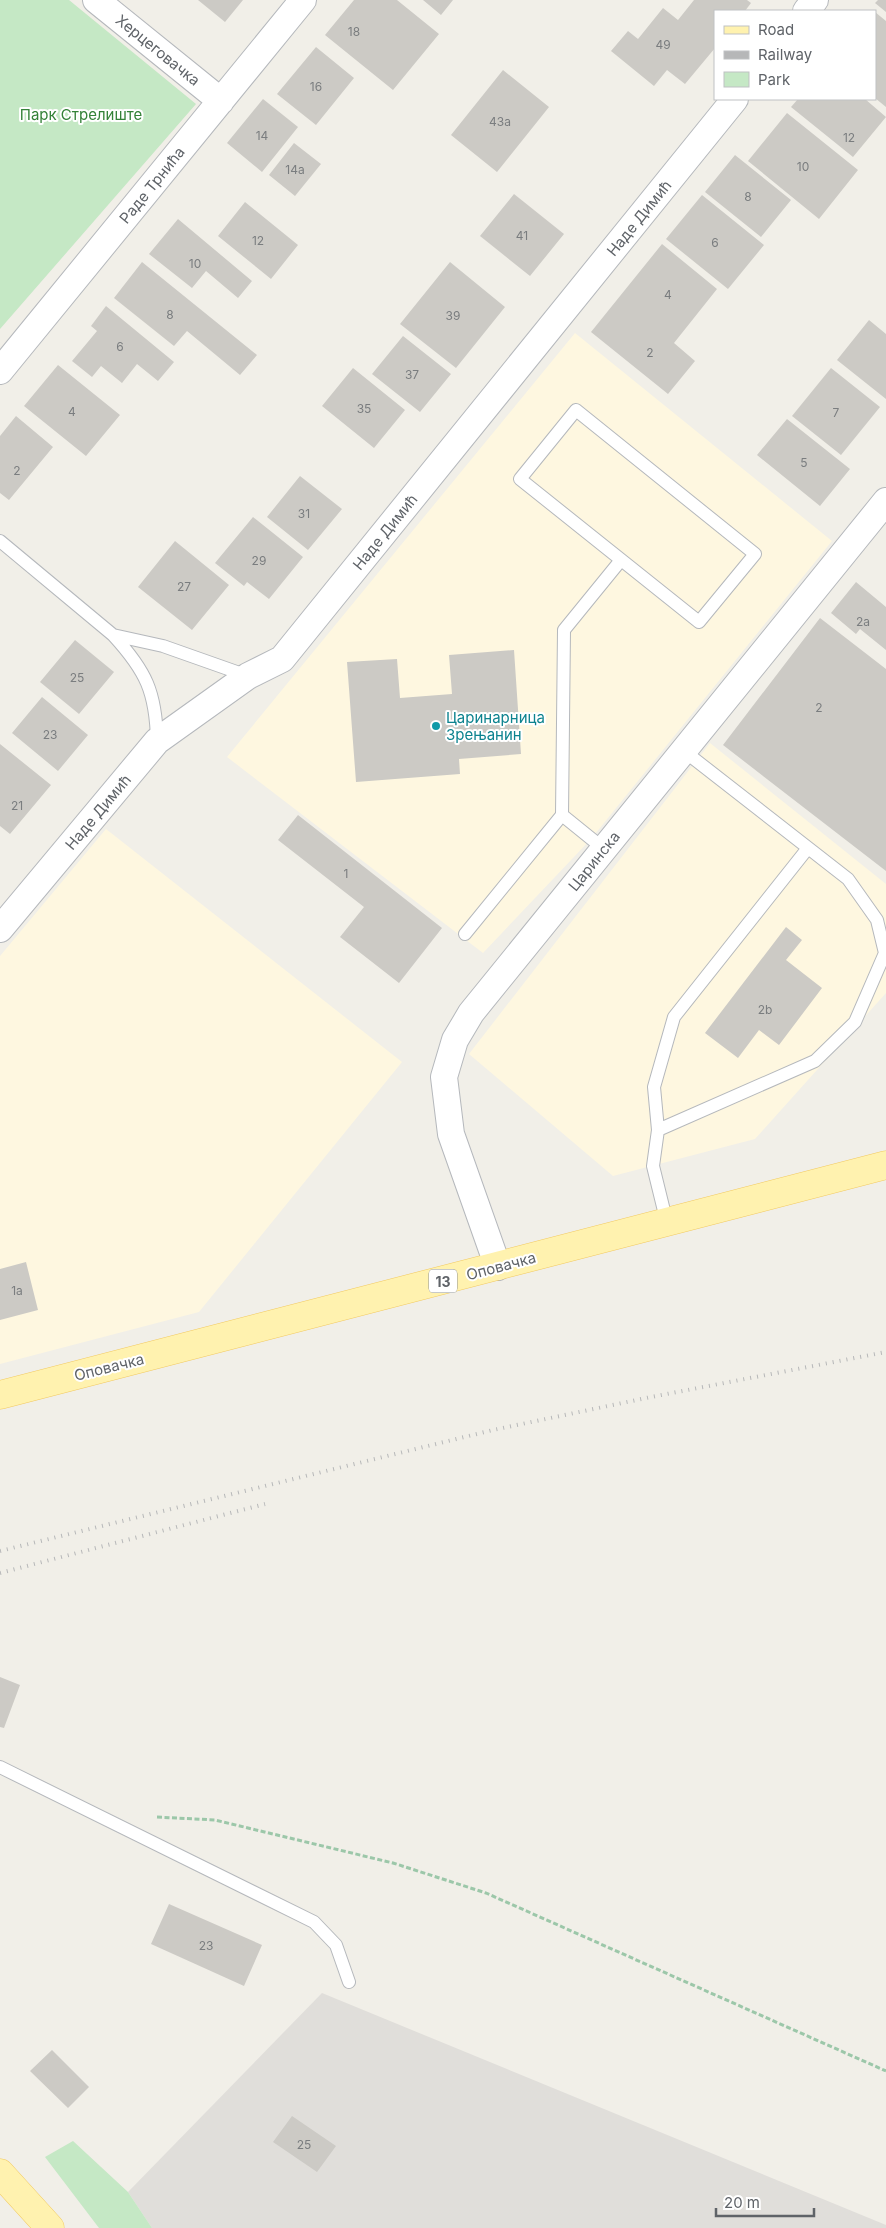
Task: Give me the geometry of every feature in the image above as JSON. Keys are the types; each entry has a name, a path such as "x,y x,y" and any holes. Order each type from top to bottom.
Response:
{"main road":[{"name":"Оповачка","path":"0,1395 886,1165"},
{"path":"0,2173 50,2228"}],"street":[{"name":"Херцеговачка","path":"96,0 221,101"},
{"name":"Раде Трнића","path":"0,371 303,0"},
{"path":"807,10 815,0"},
{"name":"Наде Димић","path":"0,929 157,741 248,676 282,659 734,100"},
{"name":"Царинска","path":"498,1267 451,1134 444,1077 455,1040 471,1013 886,501"}],"lane":[{"path":"576,410 755,554 699,622 622,560 520,479 576,410"},
{"path":"0,541 113,635 133,656 147,680 156,712 157,741"},
{"path":"466,934 562,815 564,630 622,560"},
{"path":"113,635 163,646 248,676"},
{"path":"658,1130 816,1060 855,1022 885,953 877,920 848,879 684,750"},
{"path":"562,815 604,849"},
{"path":"667,1223 653,1166 658,1130 654,1087 674,1017 808,848"},
{"path":"0,1767 314,1922 336,1945 348,1982"}],"path":[{"path":"151,1816 215,1820 393,1863 486,1893 886,2071"}],"shaded area":[{"path":"575,333 832,541 591,839 483,953 227,757"},
{"path":"710,743 886,884 886,993 755,1139 613,1176 469,1054"},
{"path":"106,829 402,1062 199,1312 0,1364 0,956"},
{"path":"322,1993 886,2225 886,2228 152,2228 128,2192"}],"green space":[{"name":"Парк Стрелиште","path":"0,0 69,0 196,104 0,329"},
{"path":"73,2141 128,2192 152,2228 99,2228 45,2157"}],"building":[{"path":"198,0 243,0 225,22"},
{"path":"354,0 397,0 439,34 393,90 325,35"},
{"path":"423,0 453,0 441,15"},
{"path":"694,0 747,0 751,3 746,10 714,10 714,49 685,84 667,70 654,86 611,51 628,31 638,39 663,8 678,20"},
{"path":"878,0 886,0 886,12 875,3"},
{"path":"876,13 886,21 886,107 876,99"},
{"path":"316,47 354,78 316,125 277,94"},
{"path":"503,70 549,107 497,172 451,135"},
{"path":"263,99 298,127 262,172 227,143"},
{"path":"797,100 866,100 886,117 853,157 791,107"},
{"path":"787,113 858,170 819,219 748,161"},
{"path":"294,143 321,164 295,196 269,175"},
{"path":"735,155 791,200 761,237 705,192"},
{"path":"514,194 564,234 530,276 480,236"},
{"path":"702,195 764,245 728,289 666,239"},
{"path":"245,202 298,245 271,279 218,236"},
{"path":"178,219 252,281 238,298 206,271 192,288 149,254"},
{"path":"662,244 717,289 674,343 695,361 668,394 591,332"},
{"path":"142,262 257,355 240,375 187,331 174,346 114,298"},
{"path":"450,262 505,307 456,368 400,324"},
{"path":"106,306 174,362 158,381 137,364 122,383 101,366 92,377 72,361 97,331 91,326"},
{"path":"869,320 886,334 886,399 837,360"},
{"path":"403,336 451,374 420,412 372,374"},
{"path":"58,365 120,415 86,456 24,406"},
{"path":"353,368 405,410 374,448 322,406"},
{"path":"831,368 880,407 841,455 792,416"},
{"path":"16,416 53,447 9,500 0,493 0,436"},
{"path":"787,419 850,469 820,506 757,455"},
{"path":"300,476 342,509 308,550 267,517"},
{"path":"253,517 303,557 269,599 247,582 244,586 215,563"},
{"path":"175,541 229,585 192,630 138,587"},
{"path":"856,582 886,607 886,650 860,629 856,634 831,613"},
{"path":"820,618 886,669 886,871 723,745"},
{"path":"75,640 114,672 79,714 40,682"},
{"name":"Царинарница Зрењанин","path":"514,650 521,754 459,759 460,774 356,782 347,662 397,659 400,698 452,694 449,655"},
{"path":"42,697 88,735 58,771 12,733"},
{"path":"0,744 51,785 10,834 0,826"},
{"path":"298,815 442,928 399,983 340,937 364,907 278,840"},
{"path":"786,927 802,940 786,960 822,988 779,1045 759,1030 738,1058 705,1033"},
{"path":"26,1262 38,1310 0,1320 0,1269"},
{"path":"0,1677 20,1685 4,1728 0,1727"},
{"path":"169,1904 262,1945 244,1986 151,1944"},
{"path":"52,2050 89,2087 68,2108 30,2071"},
{"path":"292,2116 336,2146 317,2172 273,2142"}],"railway":[{"path":"0,1551 493,1430 651,1397 886,1352"},
{"path":"0,1573 265,1504"}],"place":[{"name":"Царинарница Зрењанин","path":"436,726"}]}
